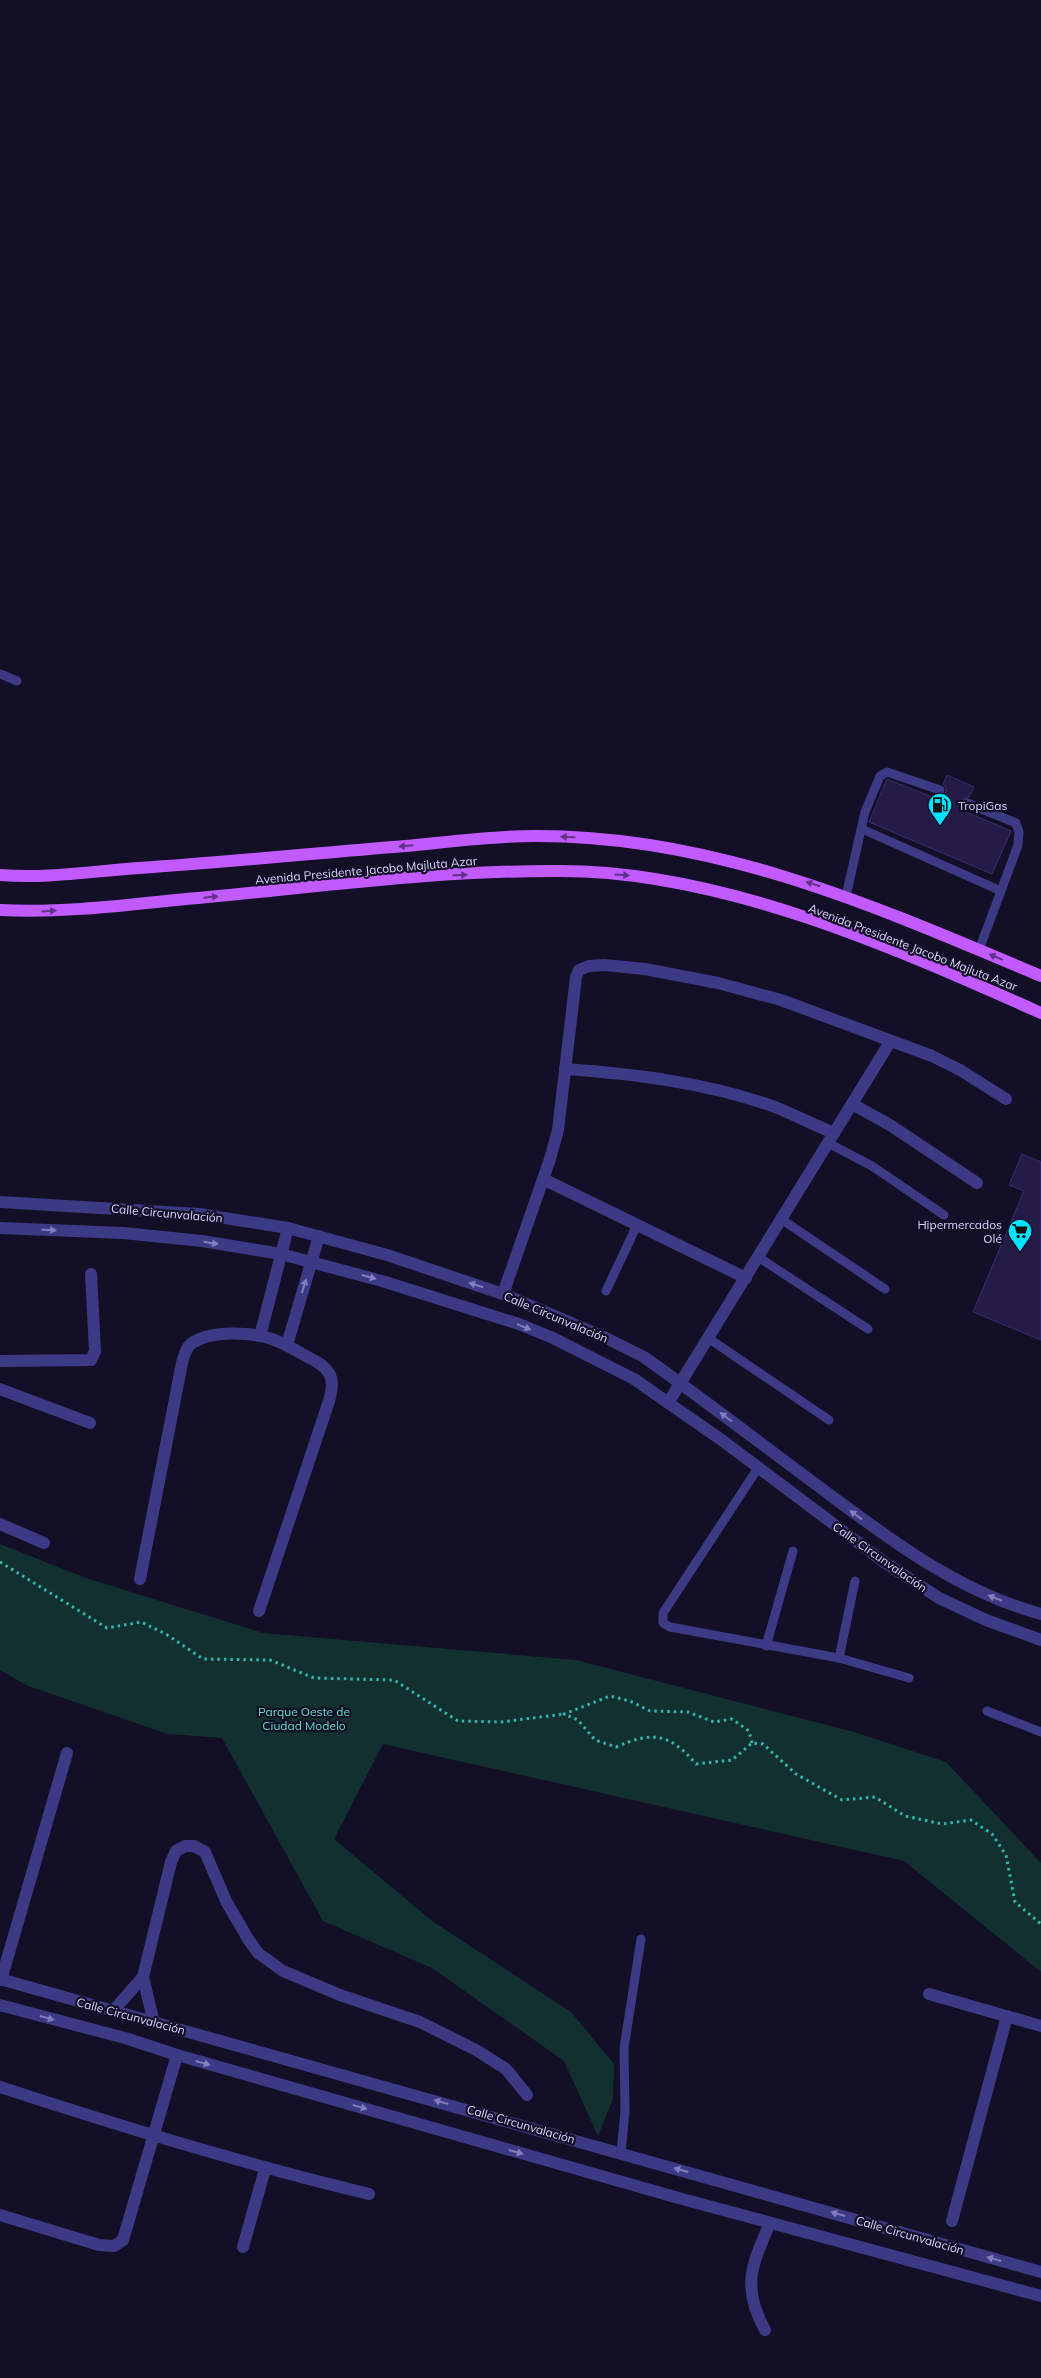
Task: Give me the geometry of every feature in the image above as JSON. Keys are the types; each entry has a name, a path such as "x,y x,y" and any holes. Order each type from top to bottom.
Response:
{"main road":[{"name":"Avenida Presidente Jacobo Majluta Azar","path":"0,875 60,874 172,866 532,836 590,838 647,843 732,860 846,896 1041,976"},
{"name":"Avenida Presidente Jacobo Majluta Azar","path":"0,910 34,912 90,908 420,877 562,871 633,875 676,882 716,892 824,925 979,986 1041,1013"}],"street":[{"path":"503,1294 558,1130 576,977 580,970 589,966 604,965 645,969 718,983 781,1000 932,1056 960,1070 1006,1099"},
{"path":"668,1402 890,1042"},
{"path":"565,1069 633,1074 706,1088 774,1107 831,1138"},
{"path":"852,1104 890,1125 977,1183"},
{"path":"543,1179 746,1278"},
{"name":"Calle Circunvalación","path":"0,1202 199,1214 288,1228 387,1255 503,1294 606,1338 644,1357 895,1544 949,1577 993,1598 1041,1614"},
{"name":"Calle Circunvalación","path":"0,1228 123,1233 202,1241 280,1254 382,1281 518,1324 596,1358 634,1379 724,1441 884,1562 939,1598 986,1620 1041,1640"},
{"path":"260,1336 288,1228"},
{"path":"287,1345 319,1236"},
{"path":"0,1361 91,1360 95,1351 91,1274"},
{"path":"140,1579 182,1363 188,1347 193,1342 218,1335 260,1336 287,1345 322,1365 330,1375 332,1385 329,1401 259,1611"},
{"path":"0,1390 90,1423"},
{"path":"0,1524 44,1543"},
{"path":"0,1979 67,1753"},
{"path":"113,2011 143,1977 176,1850 185,1846 194,1846 205,1852 226,1901 258,1953 283,1971 340,1995 420,2022 476,2050 506,2069 528,2095"},
{"path":"143,1977 154,2023"},
{"name":"Calle Circunvalación","path":"0,1979 1041,2272"},
{"path":"929,1994 1041,2026"},
{"name":"Calle Circunvalación","path":"0,2005 125,2038 177,2056 770,2223 1041,2296"},
{"path":"952,2221 1007,2016"},
{"path":"125,2038 133,2017"},
{"path":"0,2215 98,2246 114,2246 123,2240 177,2056"},
{"path":"0,2087 153,2137 265,2169 369,2194"},
{"path":"243,2247 265,2169"},
{"path":"765,2330 757,2314 751,2286 753,2262 770,2223"}],"lane":[{"path":"0,674 17,681"},
{"path":"846,896 865,812 880,776 887,772 940,790"},
{"path":"967,803 1016,823 1019,832 1018,845 979,950"},
{"path":"862,829 1001,891"},
{"path":"831,1138 944,1216"},
{"path":"781,1219 885,1289"},
{"path":"606,1291 637,1225"},
{"path":"758,1256 868,1329"},
{"path":"708,1338 829,1420"},
{"path":"758,1468 663,1613 663,1623 670,1627 839,1658 910,1678"},
{"path":"766,1646 793,1551"},
{"path":"839,1658 855,1580"},
{"path":"987,1711 1041,1732"},
{"path":"621,2153 625,2111 624,2048 641,1939"}],"path":[{"path":"0,1562 107,1628 141,1622 166,1634 202,1659 270,1660 314,1678 394,1680 458,1721 501,1722 564,1714 610,1696 630,1701 650,1711 688,1712 714,1722 732,1719 750,1731 752,1743"},
{"path":"564,1714 578,1720 595,1740 616,1747 640,1736 661,1737 682,1748 696,1764 732,1760 752,1743 764,1744 796,1774 842,1800 875,1797 905,1816 942,1824 971,1820 992,1834 1006,1855 1015,1902 1041,1924"}],"green space":[{"name":"Parque Oeste de Ciudad Modelo","path":"0,1544 86,1578 263,1633 576,1660 854,1732 946,1762 1041,1863 1041,1972 904,1861 383,1744 334,1839 432,1921 571,2012 614,2064 613,2099 598,2136 564,2061 432,1968 323,1921 222,1738 168,1734 28,1686 0,1670"}],"building":[{"name":"TropiGas","path":"947,775 974,787 969,797 961,800 964,811 1011,831 992,874 869,822 887,779 935,798 942,796 946,792 943,784"},
{"name":"Hipermercados Olé","path":"1022,1154 1041,1162 1041,1340 973,1312 1024,1191 1009,1185"}],"place":[{"name":"TropiGas","path":"940,826"},
{"name":"Hipermercados Olé","path":"1020,1252"}]}
